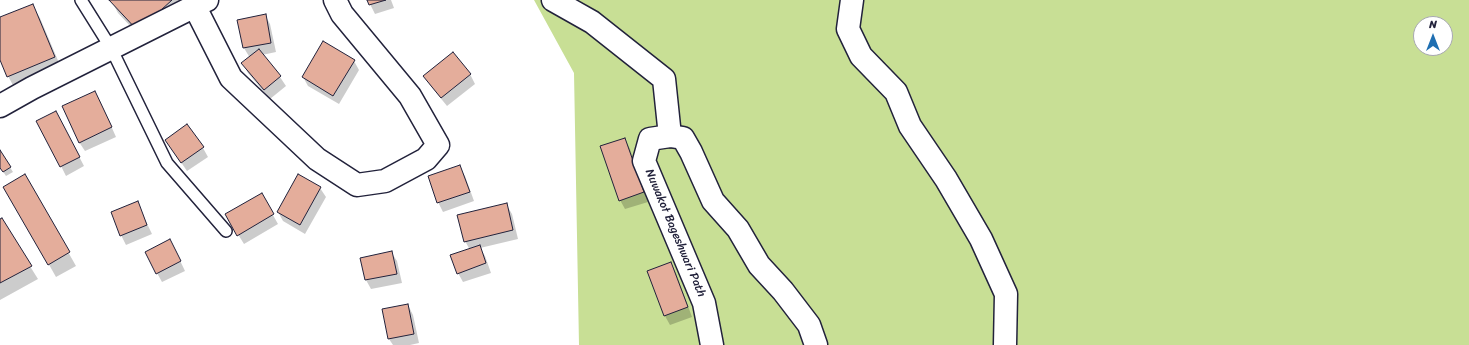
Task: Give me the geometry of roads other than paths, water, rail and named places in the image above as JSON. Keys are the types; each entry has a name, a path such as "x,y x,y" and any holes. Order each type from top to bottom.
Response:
{"street":[{"path":"0,106 32,88 201,3 231,78 317,158 357,185 385,181 426,158 438,145 410,96 342,14 335,0"},
{"path":"553,0 592,22 664,79 670,136 683,138 691,152 713,201 738,229 759,265 783,291 809,325 816,345"},
{"path":"852,0 848,29 861,56 896,92 910,126 946,179 981,239 1006,294 1006,345"},
{"name":"Nuwakot Bageshwari Path","path":"670,136 650,139 644,161 704,303 712,345"}],"lane":[{"path":"81,0 111,48 167,163 226,231"}]}
